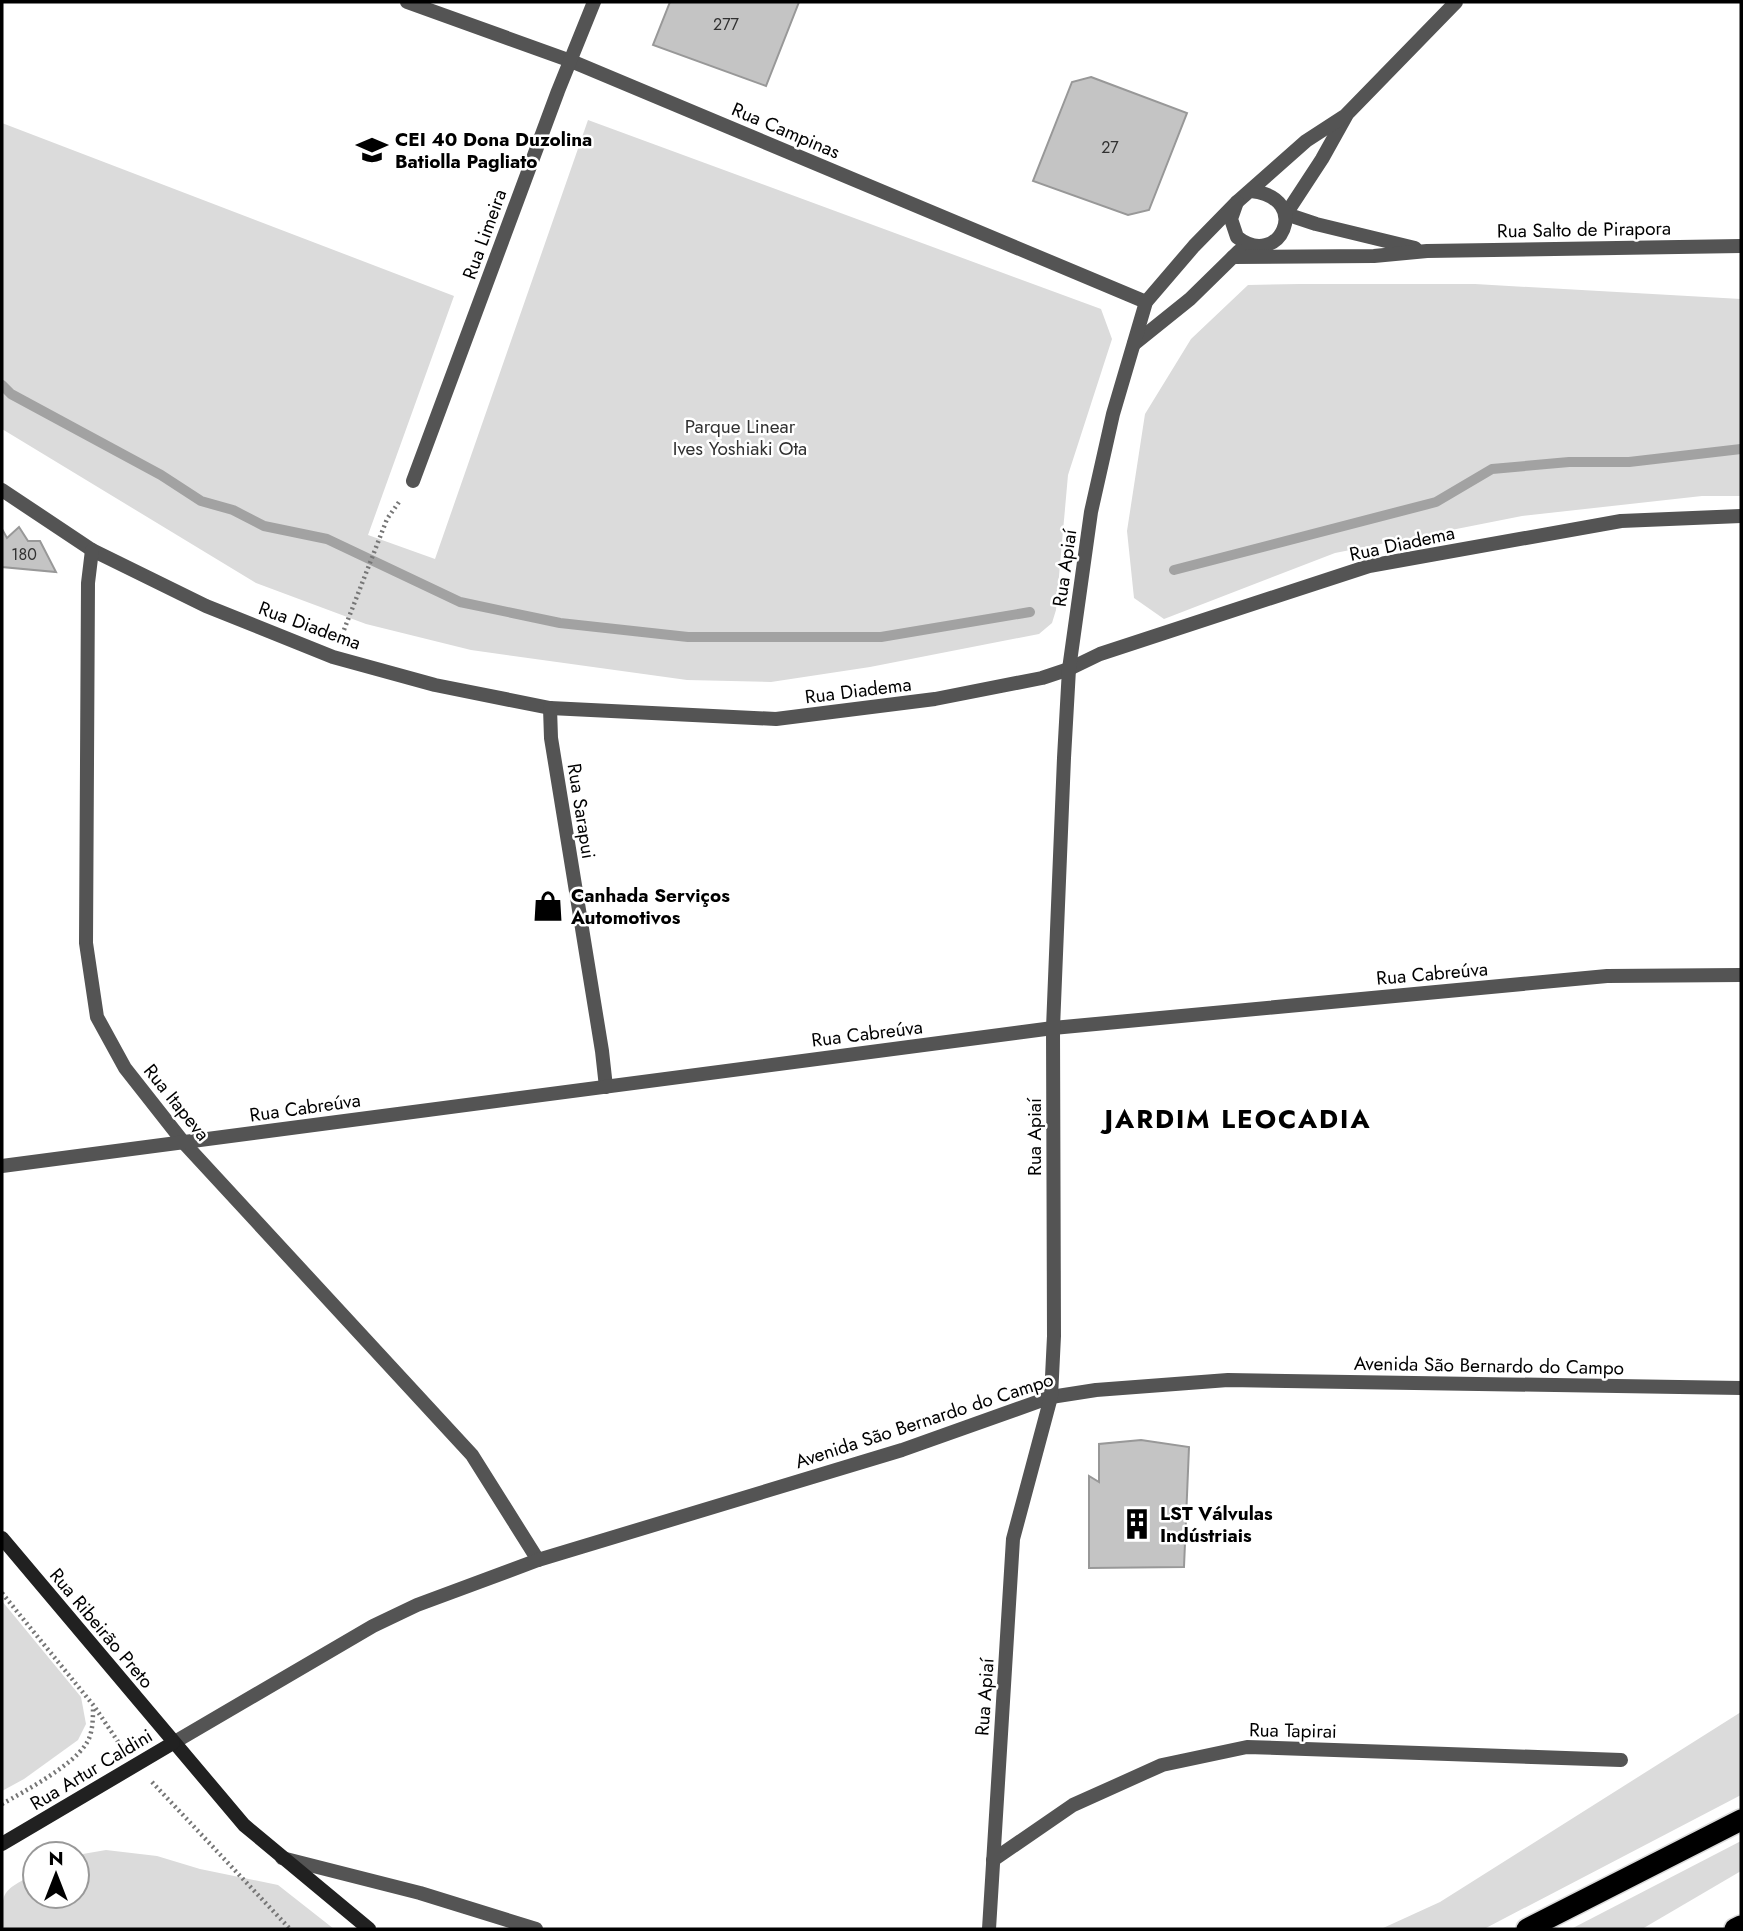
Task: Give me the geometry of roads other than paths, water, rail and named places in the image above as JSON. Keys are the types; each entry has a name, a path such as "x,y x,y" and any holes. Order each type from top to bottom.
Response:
{"highway":[{"path":"1527,1929 1741,1820"},
{"path":"1735,1929 1741,1926"}],"main road":[{"name":"Rua Ribeirão Preto","path":"2,1538 173,1743"},
{"name":"Rua Artur Caldini","path":"2,1844 173,1743 244,1825 369,1929"}],"street":[{"name":"Rua Campinas","path":"407,2 571,61 1146,302"},
{"name":"Rua Limeira","path":"413,481 558,91 594,2"},
{"path":"1146,302 1194,246 1237,202 1306,141 1346,116 1456,2"},
{"path":"1286,214 1346,116"},
{"path":"1237,202 1231,219 1237,237 1246,244 1260,247 1276,240 1286,225 1286,214 1278,200 1271,195 1251,191"},
{"name":"Rua Salto de Pirapora","path":"1286,214 1427,251"},
{"path":"1133,345 1190,299 1246,244"},
{"name":"Rua Salto de Pirapora","path":"1233,257 1741,246"},
{"name":"Rua Apiaí","path":"989,1929 1013,1539 1051,1397 1054,1336 1053,1028 1069,669 1091,512 1113,414 1146,302"},
{"name":"Rua Diadema","path":"2,489 92,550 206,606 333,657 435,685 550,708 776,719 935,699 1042,678 1100,654 1369,566 1621,521 1741,516"},
{"name":"Rua Itapeva","path":"92,550 88,583 86,943 97,1017 125,1068 184,1143 472,1455 538,1560"},
{"name":"Rua Sarapui","path":"550,708 551,738 606,1087"},
{"name":"Rua Cabreúva","path":"2,1166 1053,1028 1607,976 1741,975"},
{"name":"Avenida São Bernardo do Campo","path":"173,1743 373,1626 417,1605 538,1560 902,1450 1051,1397 1096,1390 1228,1380 1741,1388"},
{"name":"Rua Tapirai","path":"993,1860 1073,1805 1163,1765 1247,1747 1621,1760"},
{"name":"Rua Artur Caldini","path":"281,1858 420,1893 536,1929"}],"waterway":[{"path":"2,385 11,394 161,475 201,501 233,510 264,526 327,539 460,602 560,623 688,637 881,637 1030,612"},
{"path":"1174,570 1436,502 1492,469 1569,462 1629,462 1741,449"}],"place":[{"name":"CEI 40 Dona Duzolina Batiolla Pagliato","path":"372,150"},
{"name":"Canhada Serviços Automotivos","path":"548,906"},
{"name":"LST Válvulas Indústriais","path":"1137,1524"}],"district":[{"name":"JARDIM LEOCADIA","path":"1238,1119"}],"park label":[{"name":"Parque Linear Ives Yoshiaki Ota","path":"740,437"}]}
